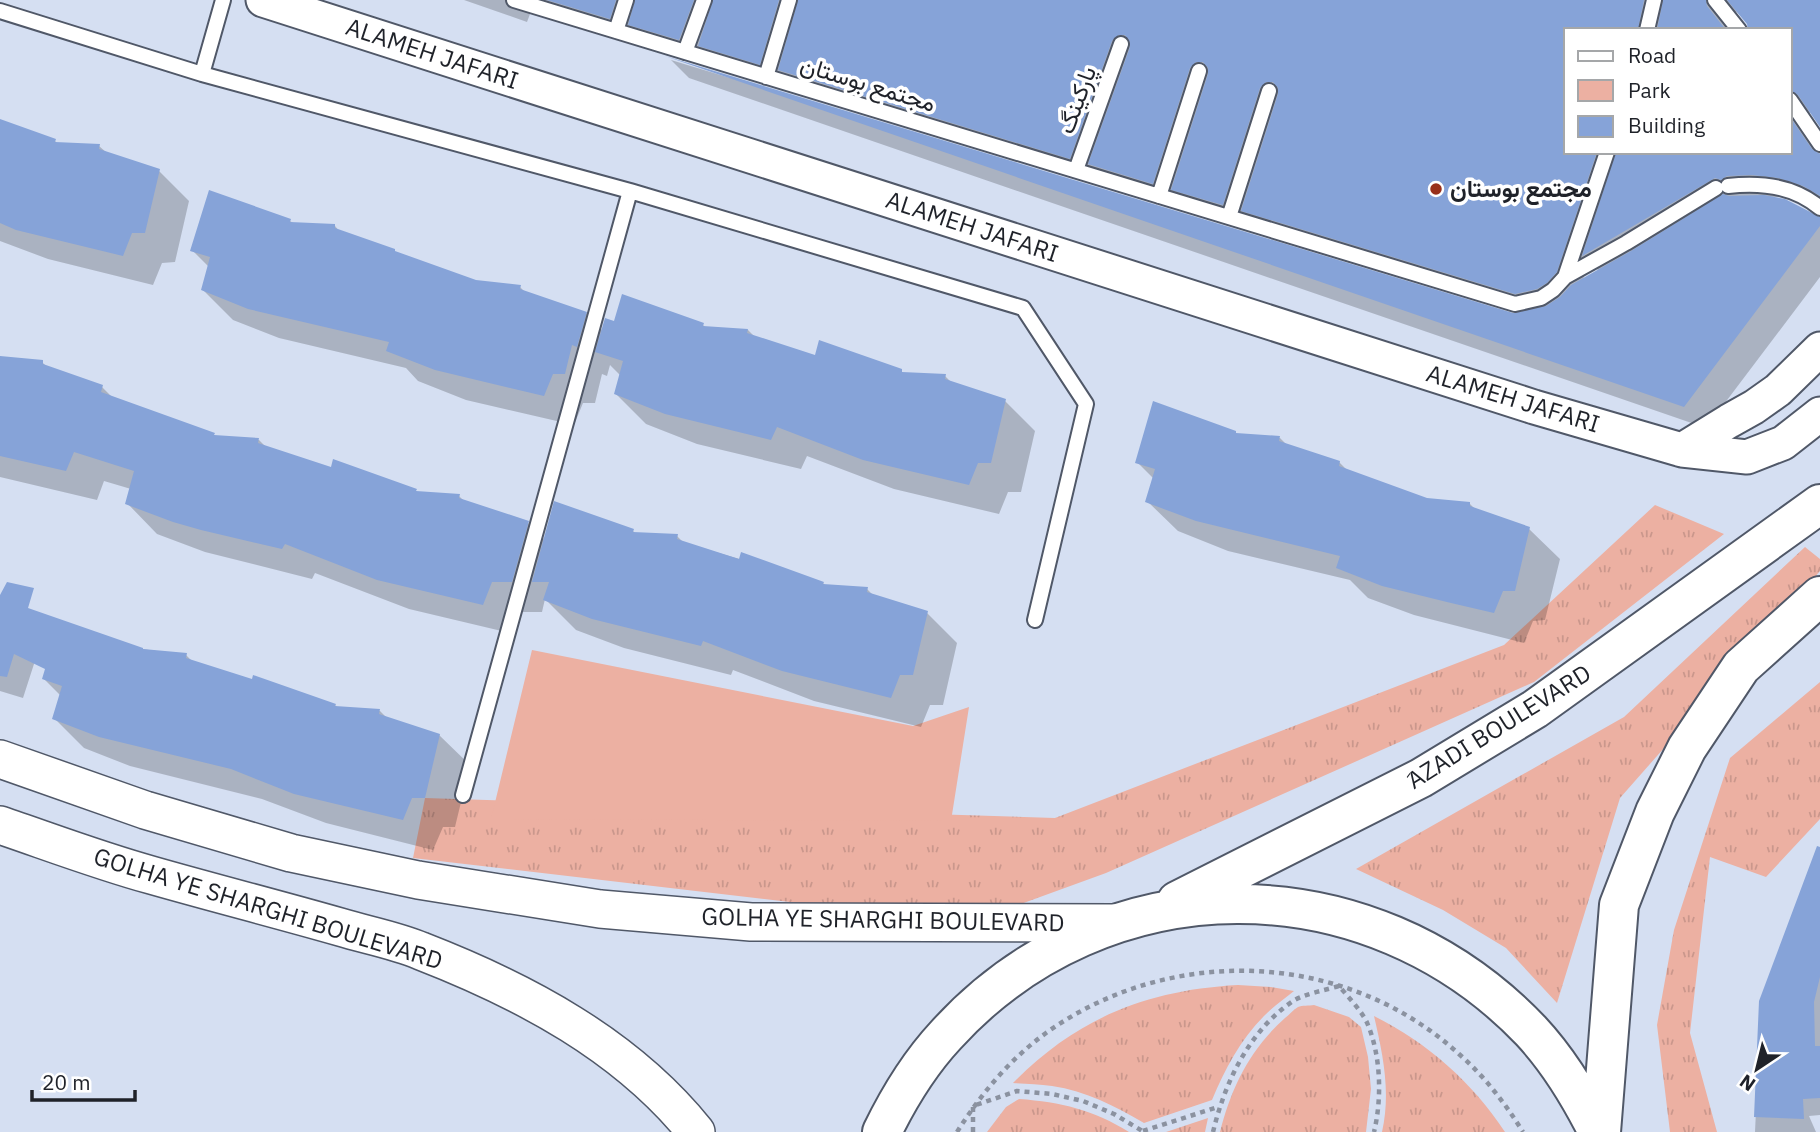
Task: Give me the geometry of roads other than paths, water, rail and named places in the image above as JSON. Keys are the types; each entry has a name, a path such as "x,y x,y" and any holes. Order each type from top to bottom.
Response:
{"main road":[{"name":"َAZADI BOULEVARD","path":"1155,912 1421,778 1535,709 1820,504"},
{"path":"1600,1132 1619,905 1655,812 1687,748 1741,667 1820,596"},
{"name":"GOLHA YE SHARGHI BOULEVARD","path":"0,760 145,810 290,853 418,880 600,909 751,922 1115,923"},
{"name":"GOLHA YE SHARGHI BOULEVARD","path":"0,825 147,874 419,950 511,990 562,1018 610,1050 649,1082 696,1132"},
{"path":"882,1132 919,1068 945,1035 974,1006 1040,957 1115,923 1155,912 1237,903 1320,911 1359,922 1398,937 1470,978 1503,1003 1532,1032 1558,1065 1600,1132"}],"street":[{"name":"ALAMEH JAFARI","path":"263,0 1534,407 1682,450 1746,457 1783,443 1820,414"},
{"path":"1682,450 1778,390 1820,349"}],"lane":[{"path":"202,74 223,0"},
{"name":"مجتمع بوستان","path":"514,0 1515,304 1541,298 1565,277 1722,187 1770,185 1810,200 1820,208"},
{"path":"616,31 626,0"},
{"path":"685,52 704,0"},
{"path":"766,77 789,0"},
{"path":"1647,28 1654,0"},
{"path":"1715,0 1737,28"},
{"path":"0,11 202,74 630,191 1023,308 1086,404 1035,620"},
{"name":"پارکینگ","path":"1076,170 1121,44"},
{"path":"1159,196 1199,71"},
{"path":"1228,217 1269,90"},
{"path":"1792,103 1820,144"},
{"path":"1565,277 1606,154"},
{"path":"463,795 630,191"}],"place":[{"name":"مجتمع بوستان","path":"1436,189"}]}
